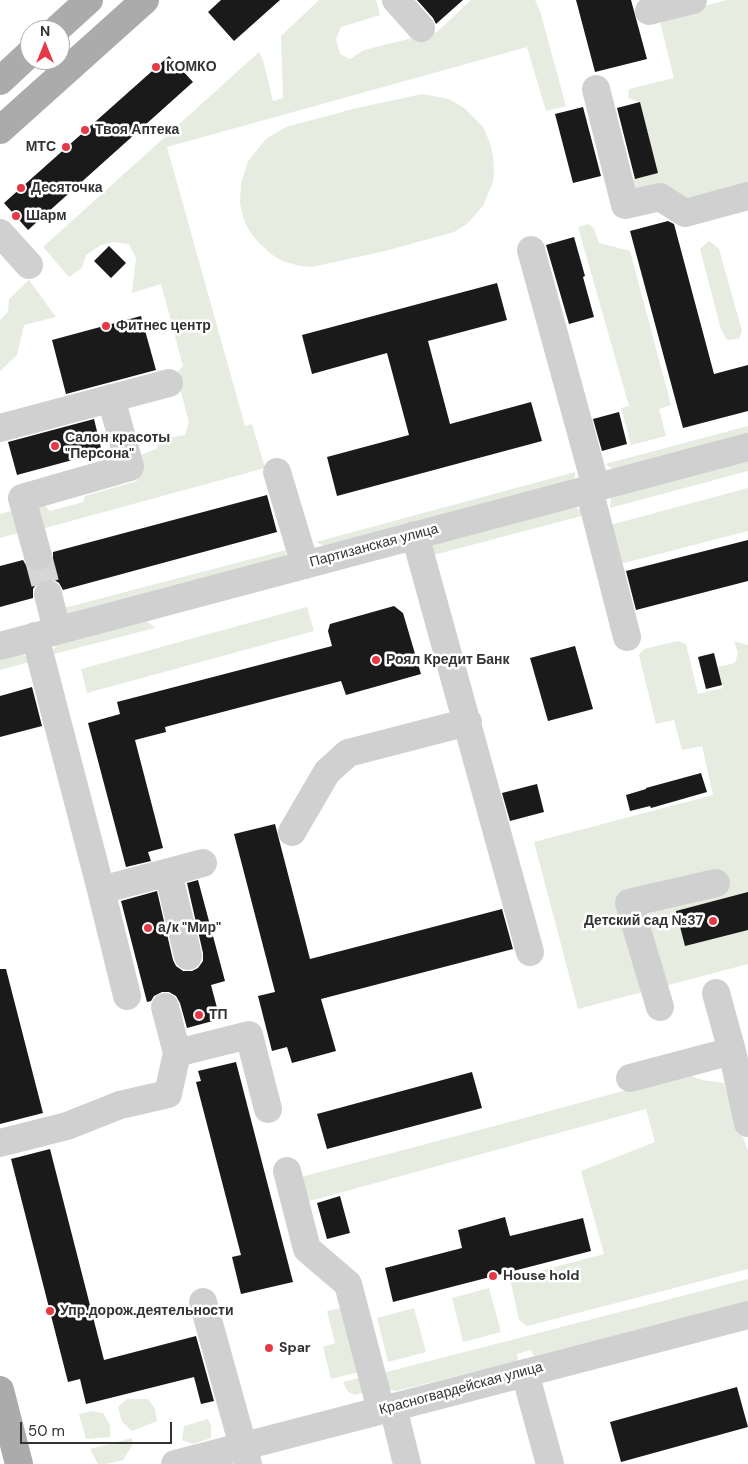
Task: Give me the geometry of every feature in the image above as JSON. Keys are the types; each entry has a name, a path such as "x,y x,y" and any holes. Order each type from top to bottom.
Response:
{"main road":[{"path":"67,20 89,0"},
{"path":"0,130 144,0"},
{"path":"0,81 20,63"},
{"path":"0,1390 19,1464"}],"street":[{"path":"396,0 421,28"},
{"path":"649,11 692,0"},
{"path":"596,89 626,205 660,197 685,213 748,196"},
{"path":"0,233 29,265"},
{"path":"532,250 593,488 627,637"},
{"path":"0,428 169,383"},
{"path":"38,556 22,498 130,468 111,398"},
{"name":"Партизанская улица","path":"0,646 748,447"},
{"path":"277,472 304,565"},
{"path":"415,535 530,952"},
{"path":"48,594 46,634 101,890 127,996"},
{"path":"292,832 327,772 348,753 468,722"},
{"path":"101,890 203,863"},
{"path":"168,872 188,956"},
{"path":"660,1007 629,903 716,883"},
{"path":"716,993 732,1051 748,1124"},
{"path":"0,1143 67,1126 120,1105 168,1094 177,1053 165,1007"},
{"path":"177,1053 249,1035 268,1109"},
{"path":"630,1078 732,1051"},
{"path":"287,1171 307,1249 348,1284 387,1409 407,1464"},
{"path":"202,1302 245,1455"},
{"name":"Красногвардейская улица","path":"175,1464 245,1455 387,1409 748,1315"},
{"path":"525,1373 550,1464"}],"shaded area":[{"path":"319,0 376,0 380,15 341,27 336,39 340,54 350,59 364,50 437,32 471,0 535,0 540,11 566,106 546,111 527,47 167,147 245,426 252,424 265,468 38,530 32,509 44,505 50,511 83,502 85,496 137,481 136,457 156,449 160,439 185,435 189,422 176,374 183,366 161,284 132,293 136,258 129,244 113,242 101,245 86,255 82,268 69,277 43,247 259,52 263,60 273,101 283,98 281,36"},
{"path":"727,0 748,0 748,185 689,204 633,194 630,187 634,179 658,173 640,102 628,98 629,89 674,78 659,18"},
{"path":"422,94 449,99 464,108 483,127 490,143 493,155 493,182 483,206 467,224 454,232 385,251 312,267 282,261 258,242 244,220 240,204 241,184 248,161 266,139 286,127 357,108"},
{"path":"589,224 594,229 599,243 630,251 671,405 659,409 666,436 631,445 621,408 629,406 578,227"},
{"path":"709,241 719,249 742,331 739,339 727,340 721,329 700,249"},
{"path":"29,280 56,317 24,325 17,355 0,371 0,320 8,312 9,299"},
{"path":"748,426 748,439 614,470 605,464"},
{"path":"748,455 748,471 610,508 611,498 616,492"},
{"path":"575,472 575,477 569,484 326,547 316,542"},
{"path":"748,488 748,531 620,564 610,525"},
{"path":"566,506 576,507 585,515 430,556 431,547 436,542"},
{"path":"18,509 25,531 0,538 0,514"},
{"path":"286,550 286,556 282,561 75,616 67,614 64,608"},
{"path":"307,607 314,631 87,693 81,669"},
{"path":"143,618 155,628 54,654 57,643"},
{"path":"678,641 686,644 698,694 723,688 718,667 735,663 738,653 734,641 748,645 748,964 578,1009 534,842 713,795 702,746 682,750 674,720 656,724 639,655 644,649"},
{"path":"21,654 26,656 29,662 0,670 0,657"},
{"path":"685,1074 702,1080 724,1083 748,1151 748,1269 527,1326 519,1320 510,1279 604,1254 581,1171 655,1142 646,1109 306,1202 301,1177"},
{"path":"748,1279 748,1301 534,1356 531,1350 517,1354 518,1361 396,1391 389,1389 379,1374"},
{"path":"489,1288 501,1332 463,1342 452,1298"},
{"path":"341,1308 358,1372 331,1379 323,1347 335,1343 327,1311"},
{"path":"414,1308 426,1352 388,1362 377,1318"},
{"path":"366,1376 364,1392 355,1395 348,1392 343,1382"},
{"path":"127,1399 148,1399 155,1409 157,1421 132,1431 122,1422 118,1407"},
{"path":"91,1411 103,1413 110,1425 110,1437 86,1439 79,1414"},
{"path":"208,1419 211,1425 211,1438 193,1444 182,1440 184,1426"},
{"path":"132,1438 133,1444 123,1460 98,1464 90,1449"}],"building":[{"path":"221,0 280,0 234,41 208,12"},
{"path":"417,0 463,0 436,24"},
{"path":"576,0 631,0 647,59 595,72"},
{"path":"169,56 193,82 28,230 4,203"},
{"path":"640,102 658,173 635,179 617,108"},
{"path":"583,107 601,176 573,183 555,114"},
{"path":"668,221 674,224 714,374 748,365 748,411 683,428 630,231"},
{"path":"574,237 594,317 569,324 546,245"},
{"path":"109,246 126,263 111,278 94,261"},
{"path":"497,283 507,320 428,341 450,424 531,402 542,441 337,496 327,457 409,435 387,353 312,374 302,335"},
{"path":"141,316 156,370 66,394 52,340"},
{"path":"619,412 627,444 602,451 593,419"},
{"name":"Салон красоты \"Персона\"","path":"94,419 102,452 17,475 8,442"},
{"path":"267,495 277,532 63,590 59,583 53,579 44,579 37,583 33,589 33,598 0,607 0,566 23,560 27,567 35,571 42,571 49,567 53,559 53,552"},
{"path":"748,540 748,581 636,610 626,571"},
{"path":"394,606 403,613 421,674 346,695 341,681 165,727 166,732 135,740 163,848 148,852 151,861 126,867 88,723 120,714 117,702 332,646 328,631 330,624"},
{"path":"575,646 593,709 548,721 530,658"},
{"path":"714,653 722,685 706,689 698,657"},
{"path":"32,687 42,726 0,737 0,696"},
{"path":"701,773 707,792 651,808 650,806 630,811 626,795"},
{"path":"537,784 544,812 510,821 502,793"},
{"path":"275,824 310,959 502,909 513,949 321,999 336,1051 292,1063 287,1047 272,1051 258,996 275,992 234,834"},
{"name":"а/к \"Мир\"","path":"198,880 225,981 211,985 220,1019 187,1028 180,1003 176,996 169,992 162,992 147,1002 121,901 157,891 173,960 176,966 183,971 192,971 198,968 203,961 203,953 187,883"},
{"name":"Детский сад №37","path":"748,892 748,930 685,946 676,911"},
{"path":"0,969 6,969 43,1113 0,1124"},
{"path":"236,1062 293,1282 241,1294 232,1257 241,1255 196,1082 201,1081 198,1071"},
{"path":"472,1072 482,1108 327,1149 317,1114"},
{"path":"50,1149 104,1360 196,1336 214,1401 201,1404 194,1377 86,1404 80,1379 68,1382 11,1159"},
{"path":"340,1196 350,1233 327,1239 317,1203"},
{"path":"505,1217 510,1236 583,1218 591,1251 393,1302 385,1268 462,1248 458,1230"},
{"path":"737,1387 748,1427 621,1462 610,1422"}],"tunnel":[{"path":"38,556 48,594"}],"place":[{"name":"КОМКО","path":"156,67"},
{"name":"Твоя Аптека","path":"85,130"},
{"name":"МТС","path":"66,147"},
{"name":"Десяточка","path":"21,188"},
{"name":"Шарм","path":"16,216"},
{"name":"Фитнес центр","path":"106,326"},
{"name":"Салон красоты \"Персона\"","path":"55,446"},
{"name":"Роял Кредит Банк","path":"376,660"},
{"name":"Детский сад №37","path":"713,921"},
{"name":"а/к \"Мир\"","path":"148,928"},
{"name":"ТП","path":"199,1015"},
{"name":"House hold","path":"493,1276"},
{"name":"Упр.дорож.деятельности","path":"50,1311"},
{"name":"Spar","path":"269,1348"}]}
